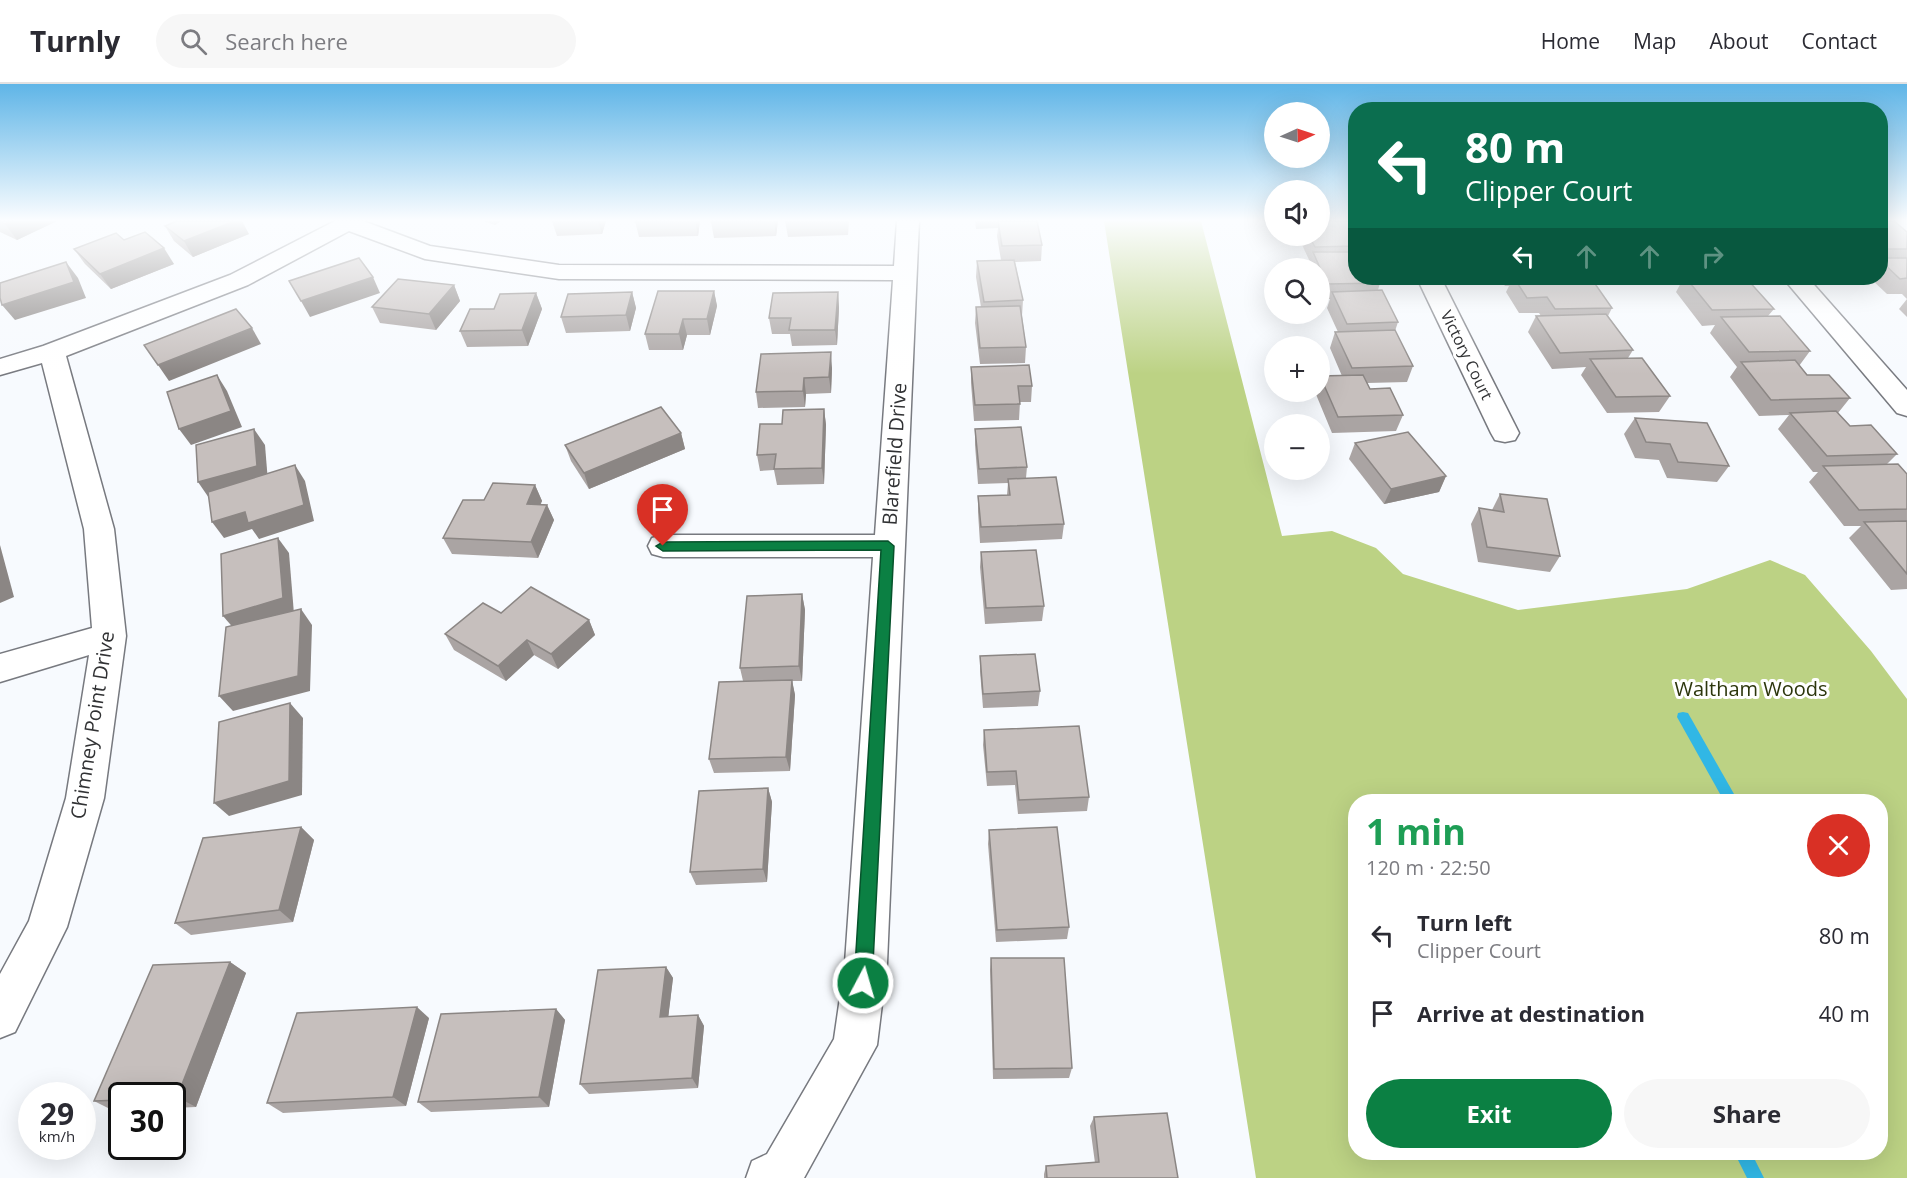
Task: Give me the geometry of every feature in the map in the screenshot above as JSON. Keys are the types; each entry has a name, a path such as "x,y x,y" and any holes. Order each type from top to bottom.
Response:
{"street":[{"path":"0,367 52,352 254,272"},
{"path":"577,272 905,273"},
{"name":"Blarefield Drive","path":"781,1175 855,1045 866,963 905,273"},
{"name":"Victory Court","path":"1432,285 1505,433"},
{"path":"1801,285 1907,407"},
{"name":"Chimney Point Drive","path":"0,1017 47,927 85,798 109,636 99,529 52,352"},
{"path":"663,546 888,546"},
{"path":"0,668 109,636"}],"green space":[{"name":"Waltham Woods","path":"1112,272 1214,272 1264,466 1264,480 1268,480 1282,536 1332,531 1376,548 1403,574 1518,610 1687,589 1770,560 1805,575 1871,651 1907,699 1907,1178 1256,1178"}],"building":[{"path":"34,272 70,272 74,282 2,305 0,283"},
{"path":"316,272 369,272 373,277 301,301 289,281"},
{"path":"979,272 1017,272 1023,300 984,302"},
{"path":"1330,272 1348,272 1348,284 1330,284"},
{"path":"1893,272 1907,272 1907,278 1900,279"},
{"path":"398,279 454,285 429,314 372,307"},
{"path":"1519,285 1596,285 1612,308 1555,309 1547,297 1527,298"},
{"path":"1692,285 1752,285 1774,309 1712,310"},
{"path":"1382,290 1398,322 1347,324 1332,292"},
{"path":"658,291 714,291 707,319 683,319 679,334 645,334"},
{"path":"632,292 626,315 561,317 568,294"},
{"path":"838,292 835,330 789,330 791,318 769,318 773,293"},
{"path":"536,293 522,330 460,331 470,309 494,309 500,294"},
{"path":"1020,306 1026,347 980,348 976,307"},
{"path":"236,309 252,328 158,365 144,345"},
{"path":"1606,314 1633,350 1560,353 1536,316"},
{"path":"1780,316 1810,351 1749,352 1721,317"},
{"path":"1395,330 1413,366 1352,368 1335,332"},
{"path":"831,352 829,377 804,378 803,391 756,392 761,354"},
{"path":"1642,358 1670,396 1616,397 1590,359"},
{"path":"1795,360 1807,375 1829,375 1850,398 1771,400 1741,362"},
{"path":"1029,365 1032,386 1018,386 1020,404 975,405 971,367"},
{"path":"217,375 231,411 179,429 167,392"},
{"path":"1363,375 1370,389 1390,388 1403,415 1338,417 1330,399 1330,376"},
{"path":"661,407 681,433 584,473 565,445"},
{"path":"824,409 822,468 774,469 776,454 757,455 760,424 782,424 783,410"},
{"path":"1836,411 1850,426 1871,425 1897,454 1827,456 1790,413"},
{"path":"1635,418 1707,423 1729,466 1678,462 1670,444 1646,442"},
{"path":"1021,427 1027,467 979,469 975,429"},
{"path":"254,429 257,466 198,482 196,445"},
{"path":"1408,432 1446,476 1391,489 1355,443"},
{"path":"1898,464 1907,474 1907,509 1859,510 1823,466"},
{"path":"295,465 304,505 248,523 245,512 212,522 208,492"},
{"path":"1056,477 1064,524 981,527 978,496 1010,495 1008,479"},
{"path":"493,483 535,485 527,504 547,505 531,542 443,538 463,500 484,500"},
{"path":"1500,494 1547,499 1560,556 1487,547 1479,508 1504,512"},
{"path":"1907,521 1907,574 1864,522"},
{"path":"278,538 283,598 223,616 221,554"},
{"path":"1036,550 1044,606 986,608 981,552"},
{"path":"531,587 589,620 551,654 527,640 498,666 445,634 483,603 501,613"},
{"path":"802,594 799,666 740,668 747,596"},
{"path":"301,609 298,676 219,696 226,627"},
{"path":"1035,654 1040,691 983,694 980,656"},
{"path":"792,680 786,757 709,759 719,682"},
{"path":"290,703 289,781 214,803 219,722"},
{"path":"1079,726 1089,797 1019,800 1016,771 987,772 984,730"},
{"path":"768,788 763,869 690,872 699,791"},
{"path":"301,827 279,910 175,923 203,838"},
{"path":"1057,827 1069,927 997,930 989,830"},
{"path":"991,958 1064,958 1072,1068 994,1069"},
{"path":"230,962 183,1082 108,1082 108,1100 96,1101 96,1096 153,965"},
{"path":"666,967 660,1017 698,1015 692,1078 580,1084 598,970"},
{"path":"417,1007 393,1097 267,1103 297,1013"},
{"path":"556,1009 539,1097 418,1102 441,1014"},
{"path":"1167,1113 1178,1178 1047,1178 1046,1166 1099,1162 1094,1117"}],"waterway":[{"path":"1683,717 1727,794"},
{"path":"1746,1160 1756,1178"}],"route":[{"path":"663,546 888,546 866,963 863,983"}]}
